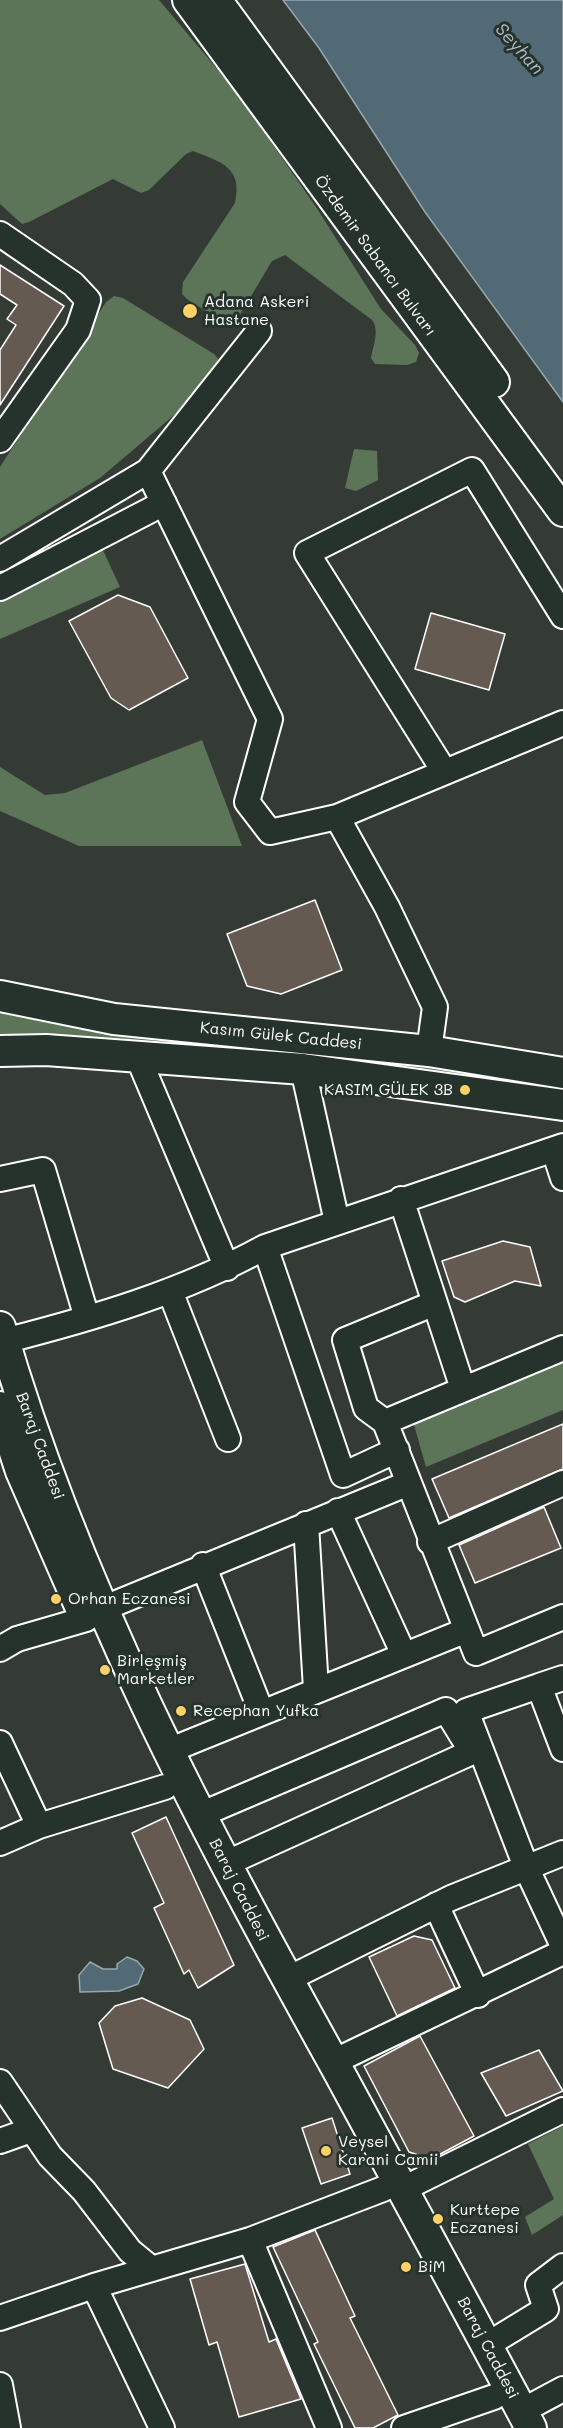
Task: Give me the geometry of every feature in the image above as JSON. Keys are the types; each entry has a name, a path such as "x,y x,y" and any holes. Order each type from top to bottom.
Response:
{"main road":[{"name":"Özdemir Sabancı Bulvarı","path":"188,0 563,511"},
{"name":"Özdemir Sabancı Bulvarı","path":"216,0 563,477"},
{"name":"Kasım Gülek Caddesi","path":"0,996 114,1019 429,1051 563,1073"},
{"name":"Kasım Gülek Caddesi","path":"0,1050 46,1050 303,1070 563,1105"},
{"path":"0,1068 46,1050"},
{"name":"Baraj Caddesi","path":"2,1334 94,1613 165,1787 250,1949 487,2345 521,2422"},
{"name":"Baraj Caddesi","path":"0,1407 3,1438 286,1980 333,2062 494,2397 521,2422"}],"street":[{"path":"0,234 73,284 88,300 78,330 0,440"},
{"path":"0,559 148,471 259,330"},
{"path":"444,771 307,553 472,470 563,616"},
{"path":"148,471 270,719 247,802 270,831 337,817 563,723"},
{"path":"0,588 164,503"},
{"path":"337,817 387,907 435,1007 429,1051"},
{"path":"138,1057 226,1268"},
{"path":"303,1070 337,1222"},
{"path":"2,1334 87,1318 170,1291 226,1268 265,1247 401,1199 558,1148 563,1178"},
{"path":"0,1179 43,1170 87,1318"},
{"path":"401,1199 463,1389"},
{"path":"265,1247 343,1475 397,1450"},
{"path":"170,1291 228,1439"},
{"path":"435,1303 345,1340 366,1408 385,1422 430,1542 476,1653 563,1617"},
{"path":"385,1422 563,1348"},
{"path":"0,1649 17,1639 94,1613 204,1565 409,1483"},
{"path":"430,1542 563,1483"},
{"path":"338,1511 404,1655"},
{"path":"306,1524 316,1689"},
{"path":"204,1565 261,1711"},
{"path":"168,1751 261,1711 467,1630"},
{"path":"563,1678 466,1711 526,1867 563,1946"},
{"path":"539,1686 563,1749"},
{"path":"201,1815 446,1710 472,1752 225,1864"},
{"path":"0,1743 39,1826"},
{"path":"0,1843 39,1826 165,1787"},
{"path":"286,1980 436,1905 563,1853"},
{"path":"436,1905 478,1995"},
{"path":"333,2062 478,1995 563,1952"},
{"path":"0,2082 50,2156 84,2191 130,2251 152,2269"},
{"path":"0,2318 94,2286 250,2240 393,2189 563,2110"},
{"path":"0,2140 31,2130"},
{"path":"250,2240 329,2428"},
{"path":"487,2345 546,2310 538,2285 563,2266"},
{"path":"94,2286 162,2428"},
{"path":"0,2385 8,2428"},
{"path":"521,2422 563,2389"},
{"path":"404,2428 494,2397"}],"green space":[{"path":"0,0 159,0 235,90 316,207 381,309 415,345 419,353 416,362 407,365 375,364 371,358 376,334 372,320 285,255 272,261 235,323 223,322 187,299 182,294 183,282 235,203 237,191 236,181 228,168 193,151 186,154 149,190 141,193 113,179 22,224 0,204"},
{"path":"114,296 123,298 214,354 219,360 219,367 173,416 100,478 0,539 0,467 106,302"},
{"path":"354,449 377,451 378,480 356,491 345,488"},
{"path":"101,546 120,587 0,639 0,593"},
{"path":"202,740 242,846 79,846 0,811 0,767 45,795 65,793"},
{"path":"0,1010 68,1026 103,1031 279,1044 386,1057 563,1084 563,1091 431,1070 298,1055 98,1039 31,1035 0,1036"},
{"path":"563,1354 563,1410 426,1467 412,1418"},
{"path":"563,2126 563,2215 532,2235 525,2217 554,2199 528,2144"}],"water":[{"name":"Seyhan","path":"283,0 563,0 563,402 425,212 319,48"},
{"path":"127,1957 137,1961 144,1969 138,1984 119,1991 80,1992 79,1975 90,1962 103,1969 117,1969 117,1964"}],"building":[{"path":"0,265 64,306 0,405 0,350 16,325 7,319 17,305 0,294"},
{"path":"118,595 150,607 188,678 129,710 111,698 69,621"},
{"path":"431,613 505,634 489,690 415,669"},
{"path":"315,900 342,970 281,994 247,986 227,934"},
{"path":"503,1241 530,1247 541,1286 515,1281 465,1302 454,1297 442,1261"},
{"path":"563,1424 563,1469 449,1518 432,1479"},
{"path":"544,1507 561,1548 475,1583 459,1545"},
{"path":"166,1817 234,1965 198,1988 189,1970 184,1974 154,1908 164,1903 132,1833"},
{"path":"414,1936 432,1940 455,1988 397,2016 369,1957"},
{"path":"142,1998 190,2020 204,2049 168,2088 113,2069 99,2023 115,2006"},
{"path":"420,2036 474,2136 431,2159 409,2152 364,2066"},
{"path":"539,2050 563,2091 506,2116 481,2073"},
{"name":"Veysel Karani Camii","path":"332,2118 350,2174 321,2184 302,2128"},
{"path":"315,2230 355,2316 350,2318 398,2415 373,2428 355,2428 314,2344 318,2342 273,2247"},
{"path":"245,2264 269,2342 276,2339 301,2399 239,2417 217,2342 209,2345 190,2279"}],"place":[{"name":"Adana Askeri Hastane","path":"190,311"},
{"name":"KASIM GÜLEK 3B","path":"465,1090"},
{"name":"Orhan Eczanesi","path":"56,1599"},
{"name":"Birleşmiş Marketler","path":"105,1670"},
{"name":"Recephan Yufka","path":"181,1711"},
{"name":"Veysel Karani Camii","path":"326,2151"},
{"name":"Kurttepe Eczanesi","path":"438,2219"},
{"name":"BiM","path":"406,2267"}]}
